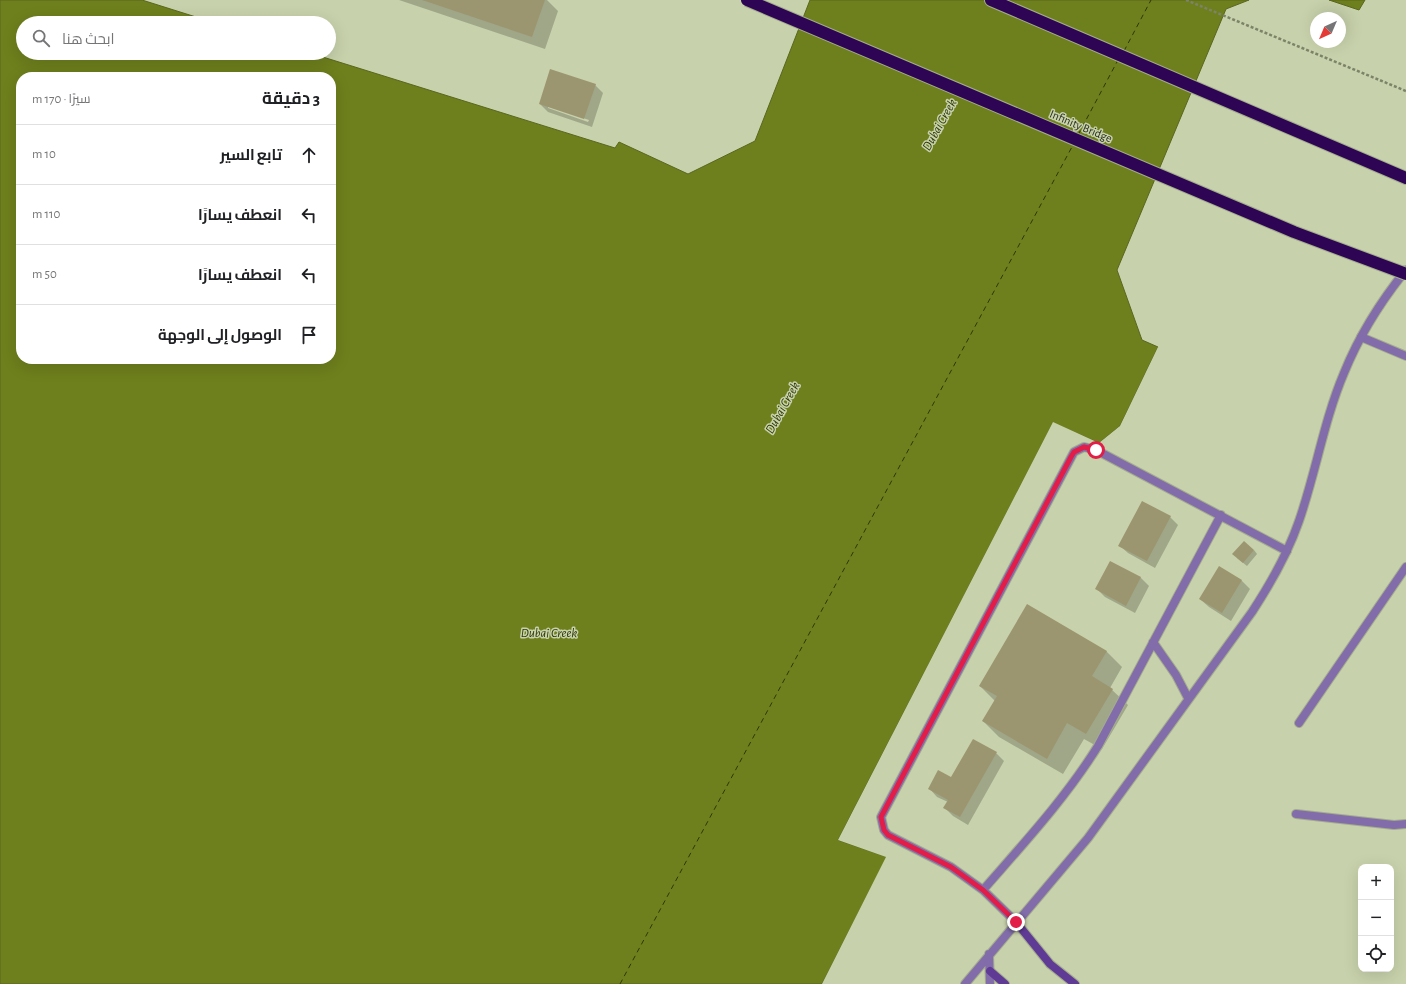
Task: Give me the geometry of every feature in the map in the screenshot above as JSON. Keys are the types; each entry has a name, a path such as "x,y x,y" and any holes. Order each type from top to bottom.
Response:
{"highway":[{"name":"Infinity Bridge","path":"747,0 1294,232 1406,274"},
{"path":"991,0 1406,178"}],"street":[{"path":"965,984 1088,838 1188,698 1252,612 1270,583 1287,551 1303,508 1332,405 1344,373 1361,337 1381,303 1406,270"},
{"path":"1361,337 1406,356"},
{"path":"1075,984 1050,964 1016,922 983,890 951,867 888,835 884,830 881,817 1074,452 1084,447 1096,450 1287,551"},
{"path":"983,890 1054,808 1084,768 1221,515"},
{"path":"1299,723 1406,567"},
{"path":"1153,642 1172,670 1188,698"},
{"path":"1296,814 1394,825 1406,824"},
{"path":"989,954 990,984"},
{"path":"990,971 1005,984"}],"path":[{"path":"1186,0 1406,91"}],"water":[{"name":"Dubai Creek","path":"0,0 142,0 193,16 16,16 16,60 332,60 615,148 619,142 688,174 755,141 810,0 1249,0 1226,9 1117,270 1142,340 1158,347 1120,426 1099,443 1053,423 838,840 887,857 822,984 0,984"},
{"path":"1329,0 1365,0 1359,10"}],"pier":[{"path":"1158,347 1160,348 1122,427 1100,445 1054,425 841,839 889,857 824,984 822,984 886,857 838,840 1053,422 1099,443 1120,426"}],"building":[{"path":"422,0 545,0 532,37"},
{"path":"550,69 596,84 584,119 539,104"},
{"path":"1142,501 1171,516 1147,561 1118,546"},
{"path":"1244,541 1254,550 1243,563 1232,554"},
{"path":"1110,561 1141,577 1126,606 1095,589"},
{"path":"1219,566 1242,580 1222,613 1199,599"},
{"path":"1027,604 1107,651 1092,676 1113,689 1086,734 1067,723 1047,759 982,721 997,696 979,686"},
{"path":"973,739 997,752 960,817 943,808 948,800 928,789 938,770 951,777"}],"ferry route":[{"path":"1124,51 1151,0"},
{"path":"1078,135 1118,60"},
{"path":"620,984 1073,145"}],"route":[{"path":"1016,922 983,890 951,867 888,835 881,824 881,817 1071,457 1074,452 1084,447 1090,447 1096,450"}]}
